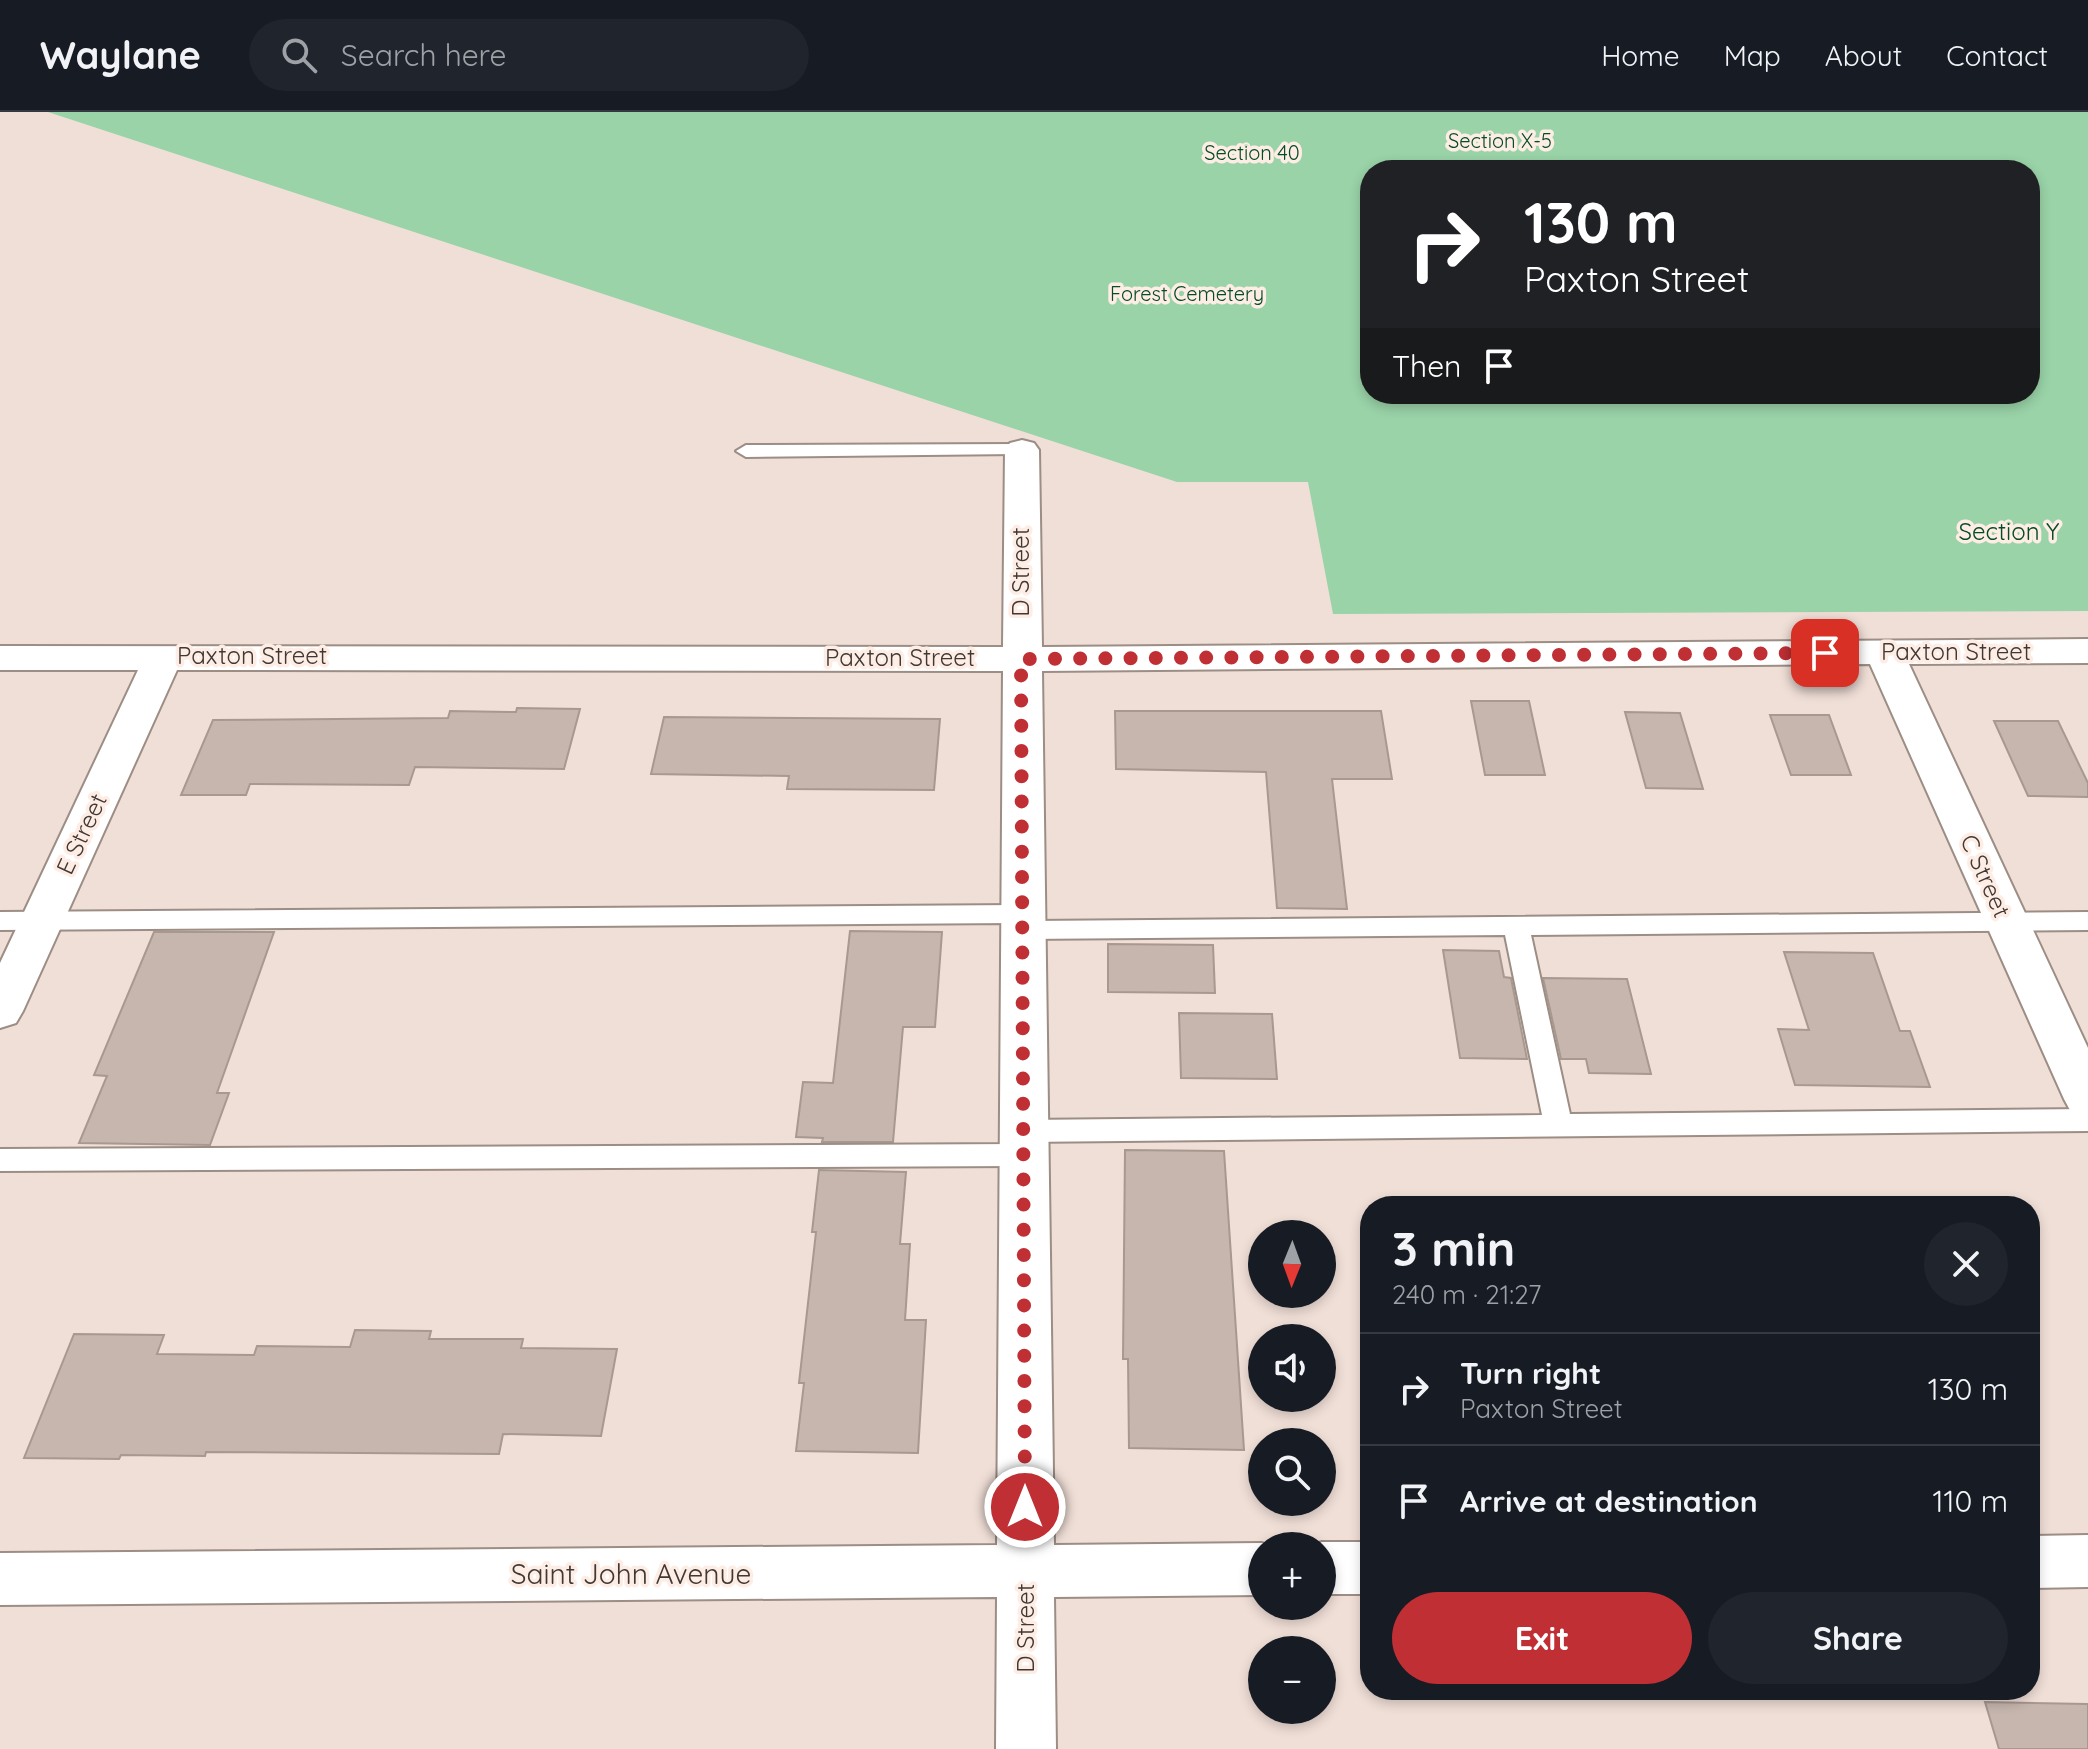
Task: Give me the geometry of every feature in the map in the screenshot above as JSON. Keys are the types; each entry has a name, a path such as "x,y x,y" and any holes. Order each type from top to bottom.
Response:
{"street":[{"name":"D Street","path":"1022,450 1026,1749"},
{"name":"Paxton Street","path":"0,658 1021,659 2088,651"},
{"name":"C Street","path":"1884,652 2088,1099"},
{"name":"E Street","path":"0,1011 164,656"},
{"path":"2040,1562 2088,1561"},
{"path":"1336,1568 1360,1568"},
{"name":"Saint John Avenue","path":"0,1579 1248,1569"}],"lane":[{"path":"746,451 1022,450"},
{"path":"0,921 1516,926 2088,921"},
{"path":"1516,926 1558,1125"},
{"path":"0,1160 1024,1143 1558,1125 2088,1120"}],"green space":[{"name":"Forest Cemetery","path":"48,112 2088,112 2088,611 1333,614 1308,482 1177,482"}],"building":[{"path":"1471,701 1529,701 1545,775 1485,775"},
{"path":"517,708 580,709 564,769 415,767 409,785 250,784 246,795 181,795 213,720 448,718 450,711 516,712"},
{"path":"1115,711 1381,711 1392,779 1332,779 1347,909 1277,908 1266,772 1116,769"},
{"path":"1625,712 1680,713 1703,789 1646,788"},
{"path":"1770,715 1829,715 1851,775 1791,775"},
{"path":"664,717 940,719 934,790 787,789 789,776 651,774"},
{"path":"1994,721 2058,721 2088,783 2088,797 2028,796"},
{"path":"850,931 942,932 935,1027 903,1027 893,1142 822,1142 823,1138 796,1137 803,1082 833,1083"},
{"path":"154,932 274,932 217,1093 229,1093 210,1145 79,1143 107,1076 94,1075"},
{"path":"1108,944 1213,945 1215,993 1108,992"},
{"path":"1443,950 1499,951 1504,977 1511,978 1527,1059 1460,1058"},
{"path":"1784,952 1873,953 1900,1031 1910,1031 1930,1087 1795,1085 1778,1029 1809,1030"},
{"path":"1543,978 1627,979 1651,1074 1589,1073 1586,1059 1561,1059"},
{"path":"1179,1013 1272,1014 1277,1079 1181,1078"},
{"path":"1125,1150 1224,1151 1244,1450 1129,1448 1128,1359 1123,1359"},
{"path":"819,1170 906,1172 900,1244 910,1244 905,1320 926,1320 918,1453 796,1451 804,1383 799,1383 816,1232 812,1232"},
{"path":"355,1330 431,1331 429,1339 523,1339 521,1348 617,1349 601,1436 503,1434 499,1454 206,1452 205,1456 121,1455 119,1459 24,1458 74,1334 164,1335 157,1354 254,1355 257,1346 350,1347"},
{"path":"1985,1702 2088,1704 2088,1749 1999,1749"}],"route":[{"path":"1025,1507 1021,659 1825,653"}],"park label":[{"name":"Section X-5","path":"1500,141"},
{"name":"Section 40","path":"1252,153"},
{"name":"Section Y","path":"2009,532"}]}
